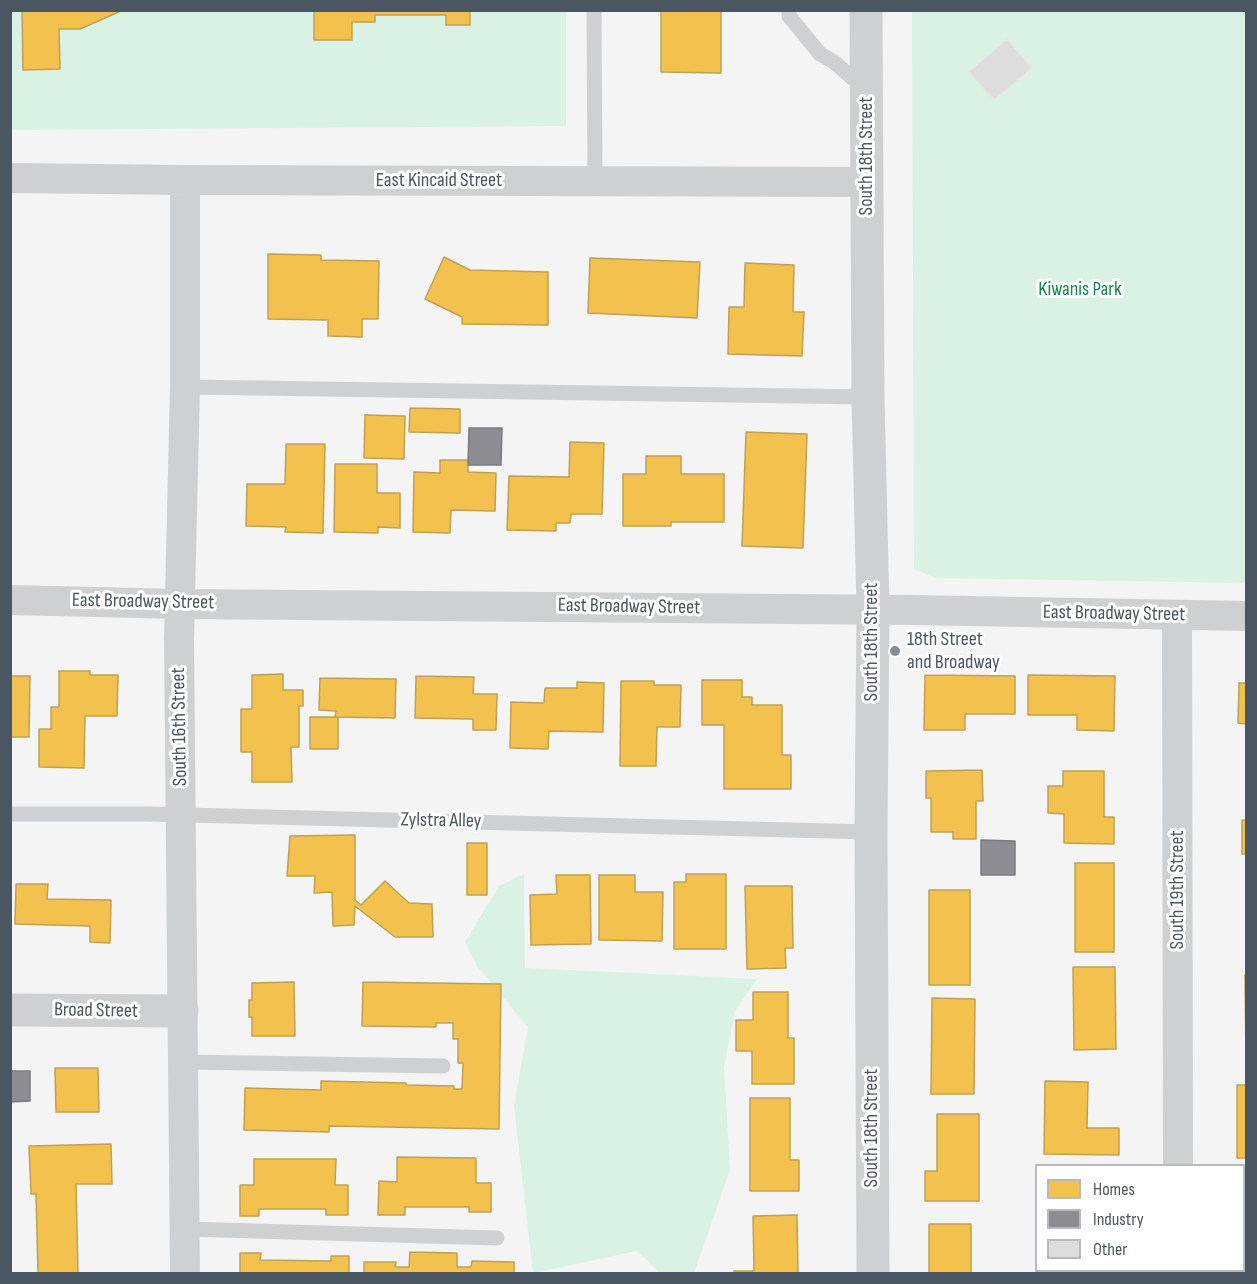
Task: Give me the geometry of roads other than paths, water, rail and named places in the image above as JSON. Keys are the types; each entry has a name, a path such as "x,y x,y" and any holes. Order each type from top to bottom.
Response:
{"street":[{"name":"South 18th Street","path":"866,10 868,397 873,610 871,832 873,1274"},
{"name":"East Kincaid Street","path":"10,178 867,182"},
{"name":"South 16th Street","path":"185,180 185,387 180,604 185,1274"},
{"name":"East Broadway Street","path":"10,600 1246,616"},
{"name":"South 19th Street","path":"1178,615 1178,1164"},
{"name":"Broad Street","path":"10,1010 182,1011"}],"lane":[{"path":"594,10 596,181"},
{"path":"789,10 789,16 820,54 834,62 866,90"},
{"path":"185,387 868,397"},
{"name":"Zylstra Alley","path":"10,814 180,815 871,832"},
{"path":"184,1062 443,1066"},
{"path":"185,1229 497,1238"}],"place":[{"name":"18th Street and Broadway","path":"895,651"}],"park label":[{"name":"Kiwanis Park","path":"1080,290"}]}
